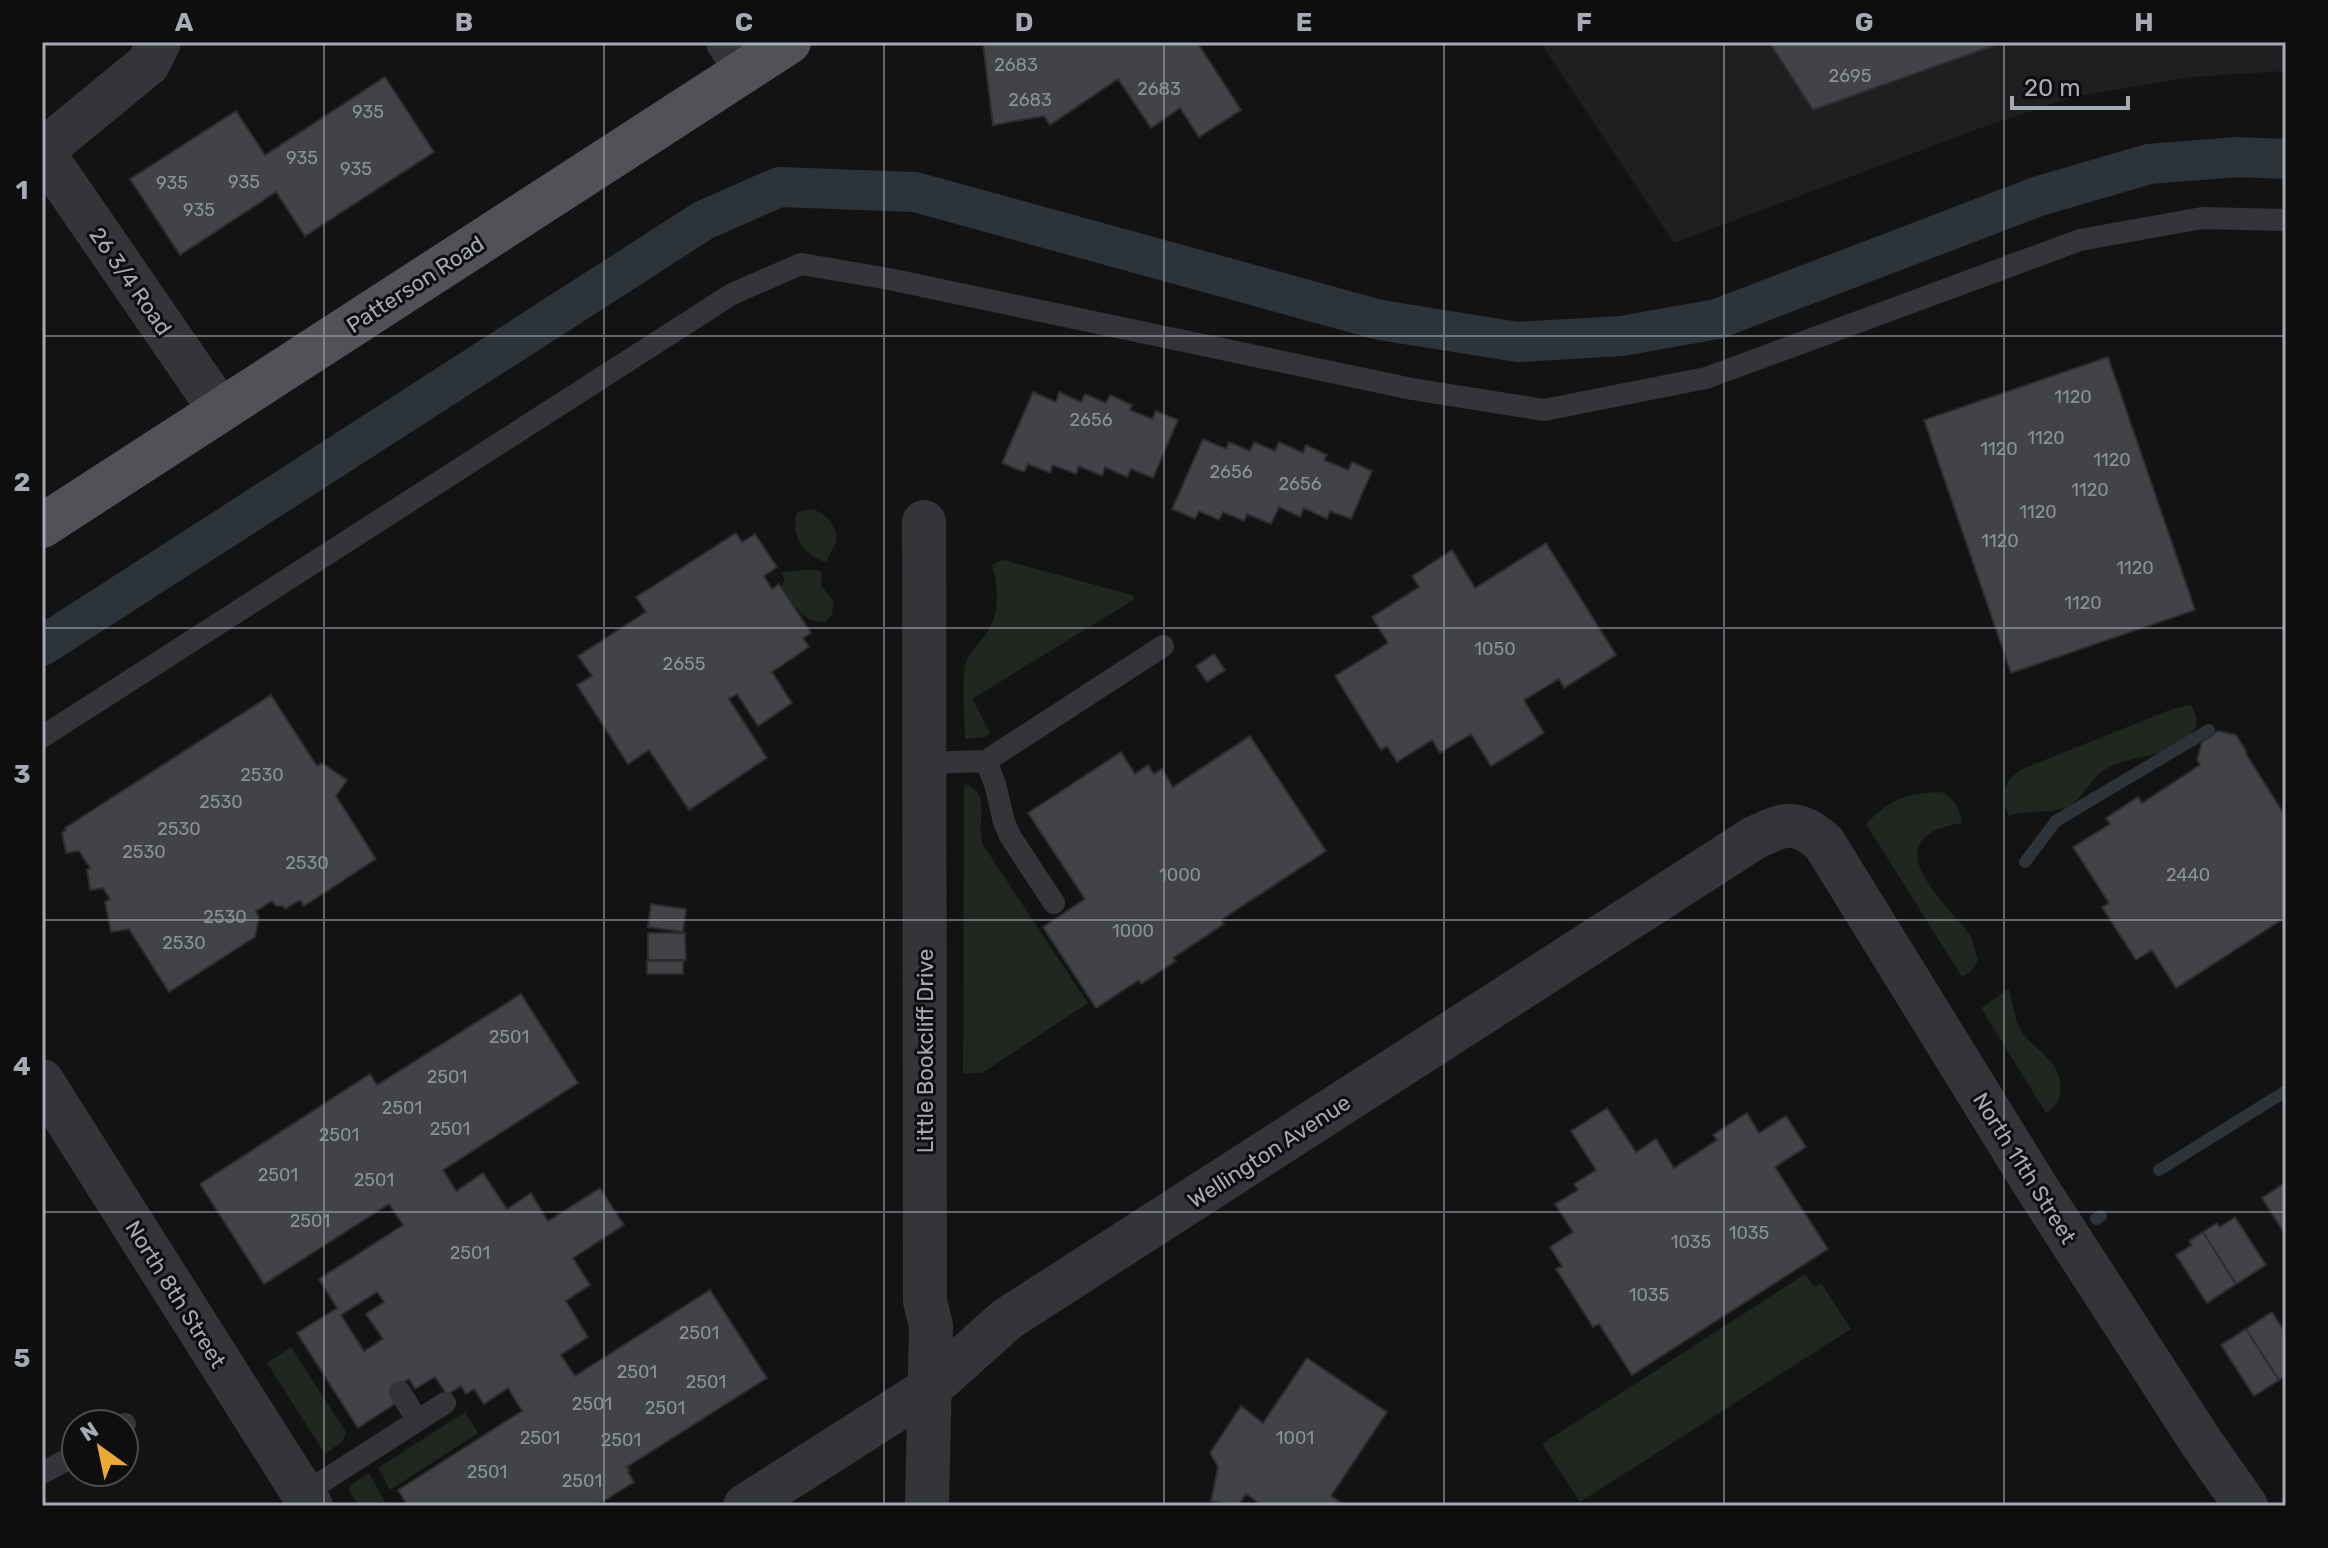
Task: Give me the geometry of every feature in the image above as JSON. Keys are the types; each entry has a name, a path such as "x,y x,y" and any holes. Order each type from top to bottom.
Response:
{"main road":[{"name":"Patterson Road","path":"42,526 220,410 737,56 789,42"}],"street":[{"path":"42,151 148,64 159,42"},
{"name":"26 3/4 Road","path":"42,151 220,410"},
{"name":"Little Bookcliff Drive","path":"924,522 925,1301 931,1326 927,1506"},
{"name":"Wellington Avenue","path":"745,1506 930,1388 1007,1319 1754,838 1781,825 1807,828"},
{"name":"North 11th Street","path":"1807,828 1824,843 2035,1185 2201,1442 2246,1506"},
{"name":"North 8th Street","path":"42,1081 307,1500"}],"lane":[{"path":"42,737 732,294 801,264 889,279 1412,389 1544,410 1706,378 2080,240 2202,218 2286,220"},
{"path":"925,763 986,761 1163,646"},
{"path":"986,761 1010,836 1054,903"},
{"path":"400,1392 417,1420"},
{"path":"307,1500 445,1403"},
{"path":"42,1473 60,1463"}],"shaded area":[{"path":"1540,42 2286,42 2286,71 2192,77 2074,97 1983,127 1674,243"},
{"path":"813,509 827,518 836,533 835,545 827,563 805,550 797,537 797,512"},
{"path":"1003,560 1132,595 1135,599 972,699 990,732 986,737 965,739 965,669 969,656 993,620 997,593 992,565"},
{"path":"803,570 822,573 821,585 834,602 832,614 826,621 818,622 805,616 781,586 785,580 781,572"},
{"path":"2192,706 2196,716 2196,727 2176,746 2103,771 2069,806 2008,816 2005,789 2010,779 2022,769"},
{"path":"964,784 973,788 981,801 983,845 1088,1003 982,1073 963,1073"},
{"path":"1941,792 1956,804 1962,823 1935,831 1921,842 1917,856 1931,888 1971,936 1978,961 1962,977 1866,824 1900,799"},
{"path":"2009,989 2022,1032 2058,1073 2059,1097 2056,1105 2046,1113 1981,1008"},
{"path":"1805,1274 1814,1287 1821,1283 1851,1329 1580,1502 1542,1444"},
{"path":"291,1347 346,1432 343,1441 325,1454 267,1363"},
{"path":"465,1412 478,1433 390,1490 378,1468"},
{"path":"369,1473 387,1506 358,1506 349,1490 351,1485"}],"building":[{"path":"1197,42 1241,110 1199,137 1180,108 1151,128 1118,79 1050,125 1044,116 993,125 983,44"},
{"path":"1769,42 2004,42 1813,110"},
{"path":"385,77 434,152 305,236 276,192 180,255 130,179 236,111 265,155"},
{"path":"2108,357 2195,610 2011,673 1924,420"},
{"path":"1033,392 1056,402 1059,392 1081,402 1085,394 1106,403 1110,395 1132,405 1130,410 1152,419 1156,411 1178,420 1153,478 1131,469 1127,477 1105,467 1102,476 1079,466 1076,474 1053,465 1050,473 1028,464 1024,472 1002,463"},
{"path":"1203,439 1226,449 1229,442 1250,451 1254,442 1275,451 1279,442 1303,453 1306,445 1327,455 1324,460 1348,470 1352,462 1372,471 1351,519 1330,511 1327,519 1304,508 1300,517 1279,507 1271,524 1247,514 1244,521 1223,512 1219,520 1199,511 1195,519 1172,509"},
{"path":"736,533 742,542 755,534 777,567 764,576 772,589 779,584 811,633 803,638 809,647 772,672 792,703 758,726 737,694 729,699 767,758 689,810 649,750 628,764 577,685 592,676 578,656 646,612 636,597"},
{"path":"1546,543 1616,655 1564,688 1559,679 1524,700 1544,733 1491,766 1471,734 1440,753 1432,740 1397,762 1387,746 1381,750 1335,676 1388,643 1372,617 1419,587 1412,576 1452,550 1475,588"},
{"path":"1214,654 1225,670 1207,682 1196,666"},
{"path":"271,695 317,766 322,763 347,780 336,796 376,859 304,906 300,900 285,909 272,901 256,911 259,917 255,937 169,992 129,929 111,932 105,902 110,899 103,888 90,890 87,870 90,868 79,851 66,853 62,833 65,828"},
{"path":"2218,731 2236,735 2286,817 2286,917 2176,988 2152,950 2136,960 2102,907 2109,903 2073,847 2110,824 2106,818 2138,797 2142,803 2200,765 2197,760 2202,742"},
{"path":"1250,736 1326,851 1221,920 1224,924 1173,958 1176,961 1096,1008 1043,927 1085,899 1028,813 1121,752 1135,774 1148,765 1154,774 1162,769 1173,787"},
{"path":"651,904 686,909 683,932 648,927"},
{"path":"648,933 685,933 686,960 648,960"},
{"path":"647,961 683,961 683,974 647,974"},
{"path":"521,994 578,1083 443,1170 456,1191 483,1173 507,1209 531,1193 548,1221 600,1188 624,1225 573,1258 590,1285 566,1301 588,1337 561,1355 575,1376 710,1290 767,1378 627,1467 634,1482 596,1506 408,1506 398,1490 522,1411 508,1388 484,1404 474,1389 466,1394 461,1386 447,1395 435,1377 415,1389 409,1379 392,1390 399,1401 358,1428 297,1333 337,1308 319,1279 403,1225 389,1204 264,1284 200,1184 370,1074 377,1085","holes":["377,1292 384,1302 366,1314 383,1339 364,1351 341,1315"]},
{"path":"1607,1108 1636,1152 1656,1139 1674,1168 1717,1140 1713,1135 1747,1113 1759,1133 1786,1116 1806,1147 1775,1167 1828,1249 1632,1375 1599,1324 1593,1327 1556,1269 1562,1266 1550,1247 1573,1232 1555,1204 1578,1190 1574,1184 1596,1170 1571,1131"},
{"path":"2286,1182 2286,1236 2262,1198"},
{"path":"2235,1217 2266,1265 2236,1284 2203,1232 2217,1223 2220,1227"},
{"path":"2203,1232 2236,1284 2207,1303 2176,1255 2192,1245 2189,1241"},
{"path":"2272,1312 2286,1334 2286,1375 2279,1380 2246,1329"},
{"path":"2246,1329 2279,1380 2254,1396 2221,1345"},
{"path":"1307,1358 1387,1412 1331,1496 1346,1506 1263,1506 1246,1494 1238,1506 1211,1501 1218,1467 1210,1453 1241,1406 1263,1423"}],"waterway":[{"path":"42,646 704,220 779,187 915,192 1380,320 1518,342 1622,336 1717,319 2039,196 2149,164 2237,157 2286,159"},
{"path":"2025,862 2056,821 2209,730"},
{"path":"2159,1170 2286,1091"},
{"path":"2096,1219 2101,1216"}]}
